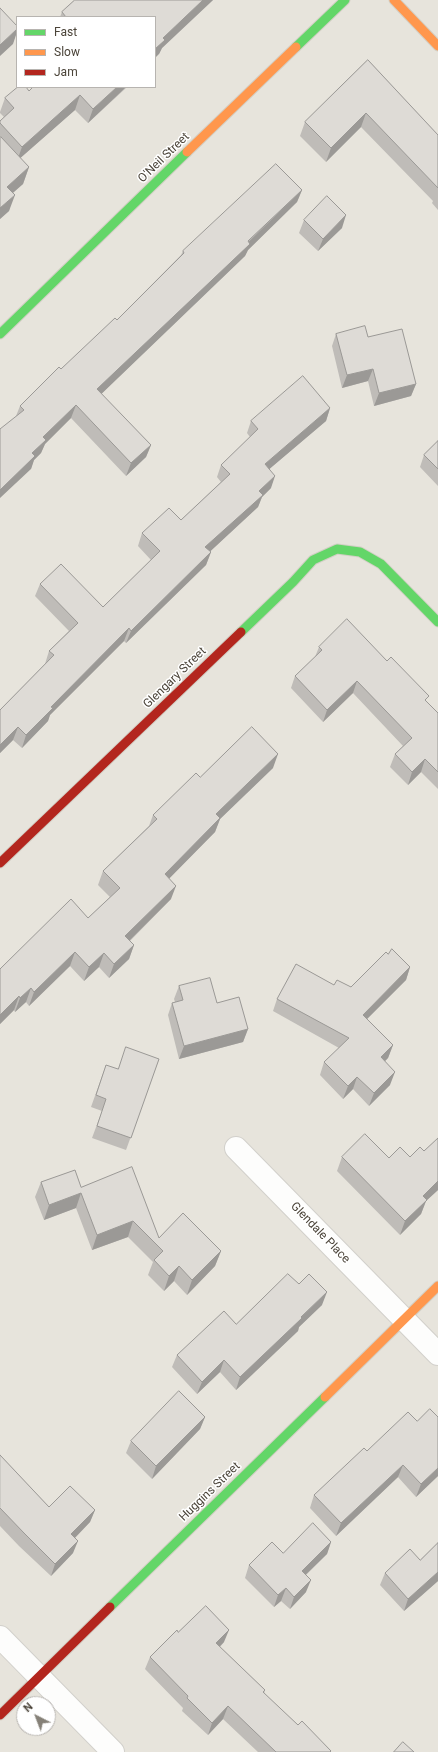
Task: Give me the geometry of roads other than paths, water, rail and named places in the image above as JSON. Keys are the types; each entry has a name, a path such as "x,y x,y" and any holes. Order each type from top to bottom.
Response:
{"street":[{"name":"O'Neil Street","path":"0,334 345,0"},
{"path":"394,0 438,46"},
{"name":"Glengary Street","path":"0,863 293,582 313,560 337,549 360,552 381,564 438,622"},
{"name":"Glendale Place","path":"236,1148 438,1354"},
{"name":"Huggins Street","path":"0,1715 438,1286"},
{"path":"0,1638 112,1752"}]}
